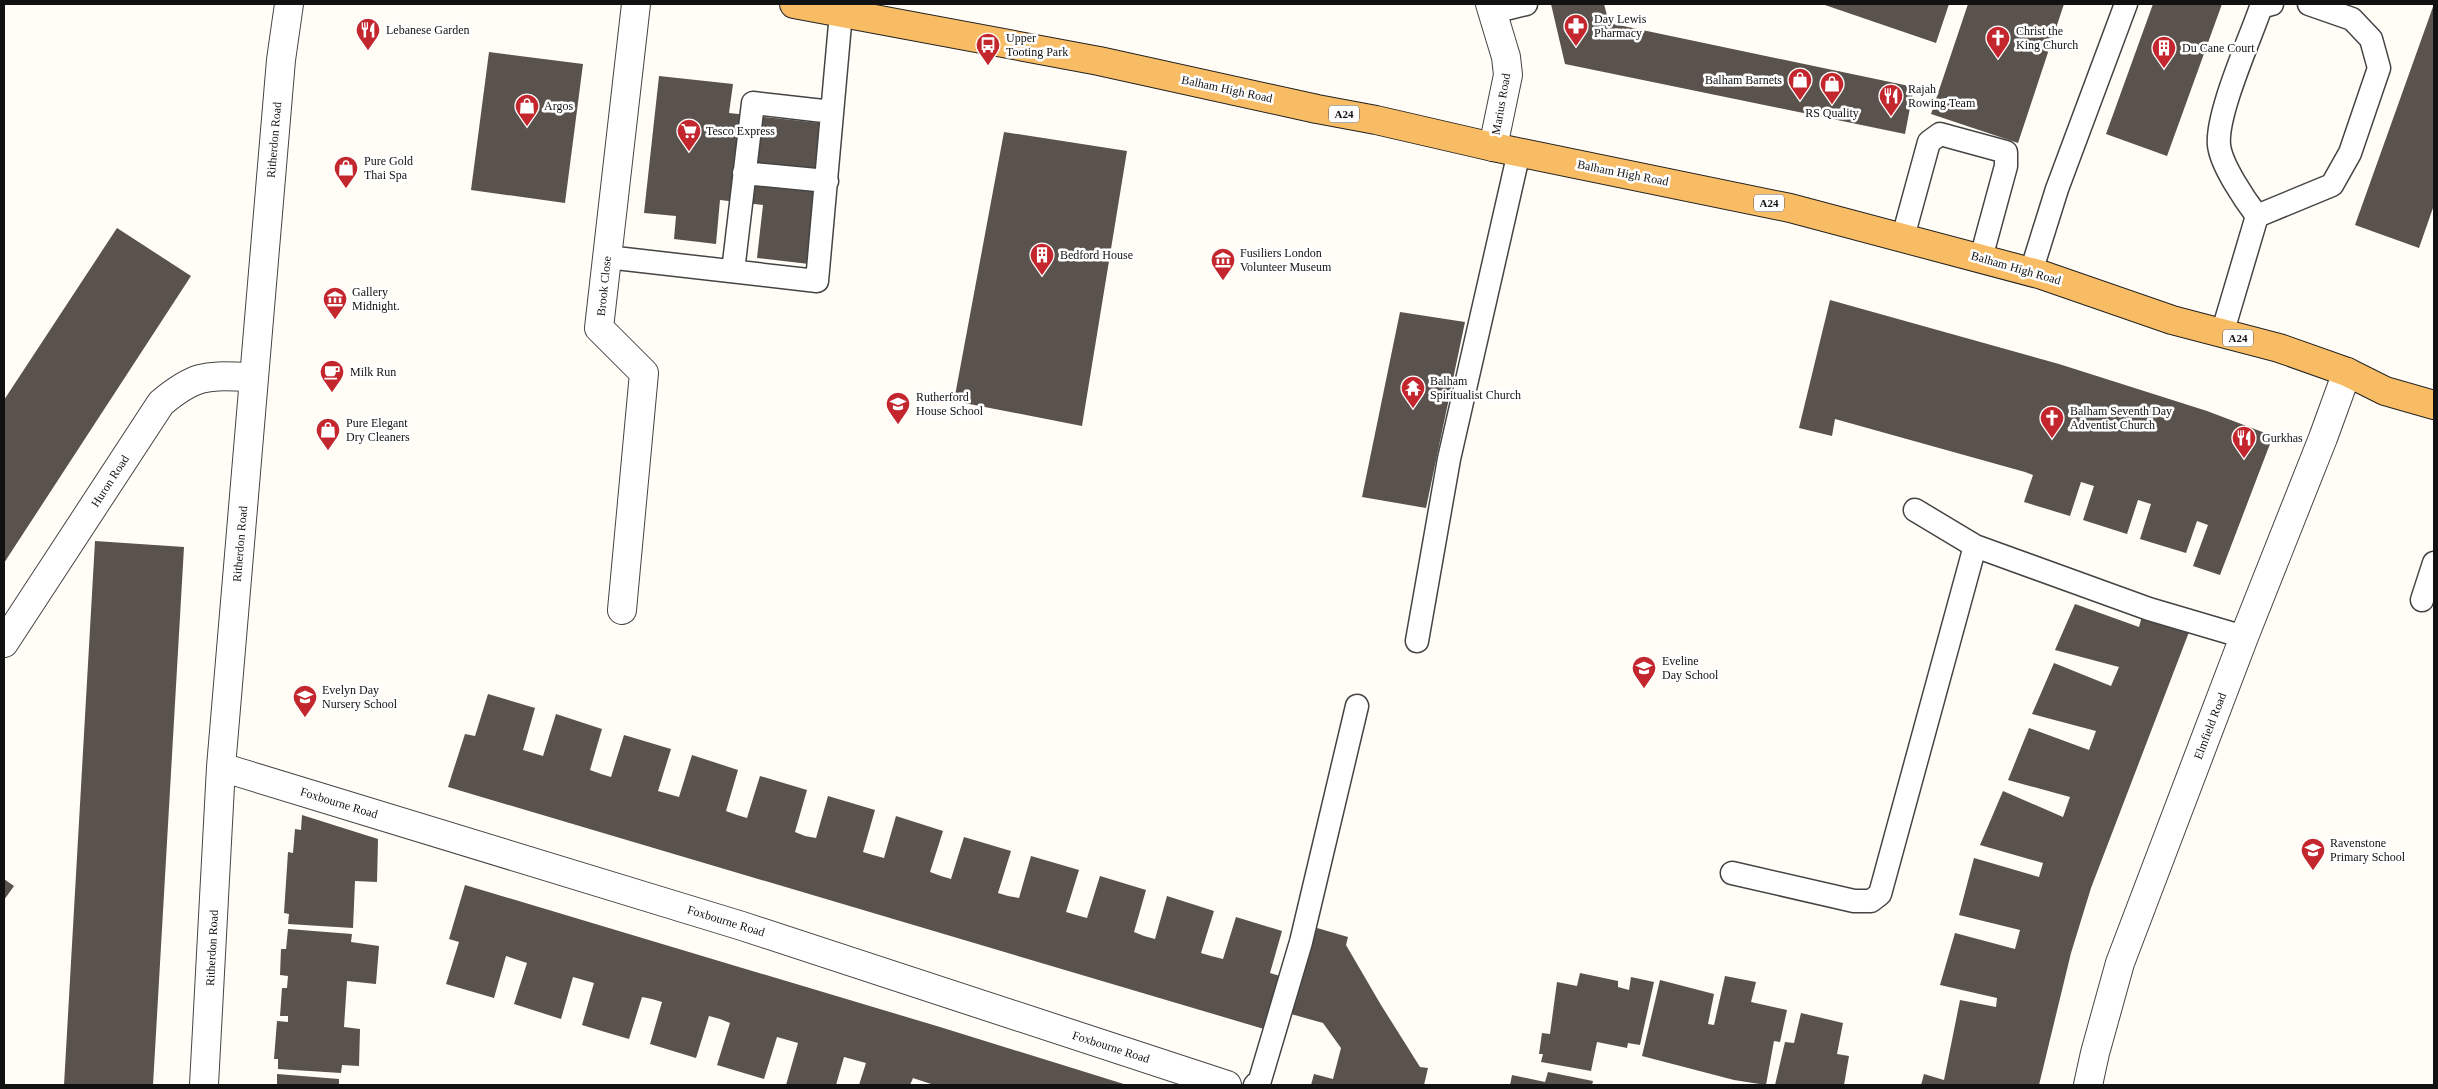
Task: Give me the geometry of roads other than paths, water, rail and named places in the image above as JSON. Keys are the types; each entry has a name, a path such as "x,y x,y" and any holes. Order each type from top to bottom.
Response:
{"highway":[{"name":"Balham High Road","path":"794,4 841,8 1376,120 1506,150 1722,192 2031,272 2172,320 2279,348 2347,372 2385,391 2434,405"}],"street":[{"name":"Ritherdon Road","path":"204,1085 222,767 281,60 289,4"},
{"name":"Brook Close","path":"622,610 644,373 599,328 636,4"},
{"name":"Marius Road","path":"1492,8 1506,57 1508,75 1506,150"},
{"name":"Elmfield Road","path":"2088,1085 2120,963 2347,372"},
{"name":"Huron Road","path":"4,643 161,403 182,385 206,376 254,378"},
{"name":"Foxbourne Road","path":"222,767 742,926 1227,1085"}],"lane":[{"path":"1492,8 1526,4"},
{"path":"2031,272 2057,189 2126,4"},
{"path":"2257,216 2238,189 2219,146 2224,110 2261,7 2272,4"},
{"path":"2257,216 2332,185 2350,153 2379,68 2371,39 2352,20 2309,4"},
{"path":"607,257 818,281 841,8"},
{"path":"733,271 752,103 832,112"},
{"path":"1902,238 1929,142 1940,134 2006,152 2006,166 1981,258"},
{"path":"1417,641 1506,150"},
{"path":"744,173 827,181"},
{"path":"2222,334 2257,216"},
{"path":"1915,510 1975,546 2149,609 2244,637"},
{"path":"1732,873 1854,901 1870,901 1880,894 1975,546"},
{"path":"2422,600 2434,563"},
{"path":"1255,1085 1260,1080 1301,942 1357,706"}],"place":[{"name":"Day Lewis Pharmacy","path":"1576,47"},
{"name":"Lebanese Garden","path":"368,51"},
{"name":"Christ the King Church","path":"1998,59"},
{"name":"Upper Tooting Park","path":"988,66"},
{"name":"Du Cane Court","path":"2164,69"},
{"name":"Balham Barnets","path":"1800,101"},
{"name":"RS Quality","path":"1832,105"},
{"name":"Rajah Rowing Team","path":"1891,117"},
{"name":"Argos","path":"527,127"},
{"name":"Tesco Express","path":"689,152"},
{"name":"Pure Gold Thai Spa","path":"346,189"},
{"name":"Bedford House","path":"1042,276"},
{"name":"Fusiliers London Volunteer Museum","path":"1223,281"},
{"name":"Gallery Midnight.","path":"335,320"},
{"name":"Milk Run","path":"332,393"},
{"name":"Balham Spiritualist Church","path":"1413,409"},
{"name":"Rutherford House School","path":"898,425"},
{"name":"Balham Seventh Day Adventist Church","path":"2052,439"},
{"name":"Pure Elegant Dry Cleaners","path":"328,451"},
{"name":"Gurkhas","path":"2244,459"},
{"name":"Eveline Day School","path":"1644,689"},
{"name":"Evelyn Day Nursery School","path":"305,718"},
{"name":"Ravenstone Primary School","path":"2313,871"}]}
